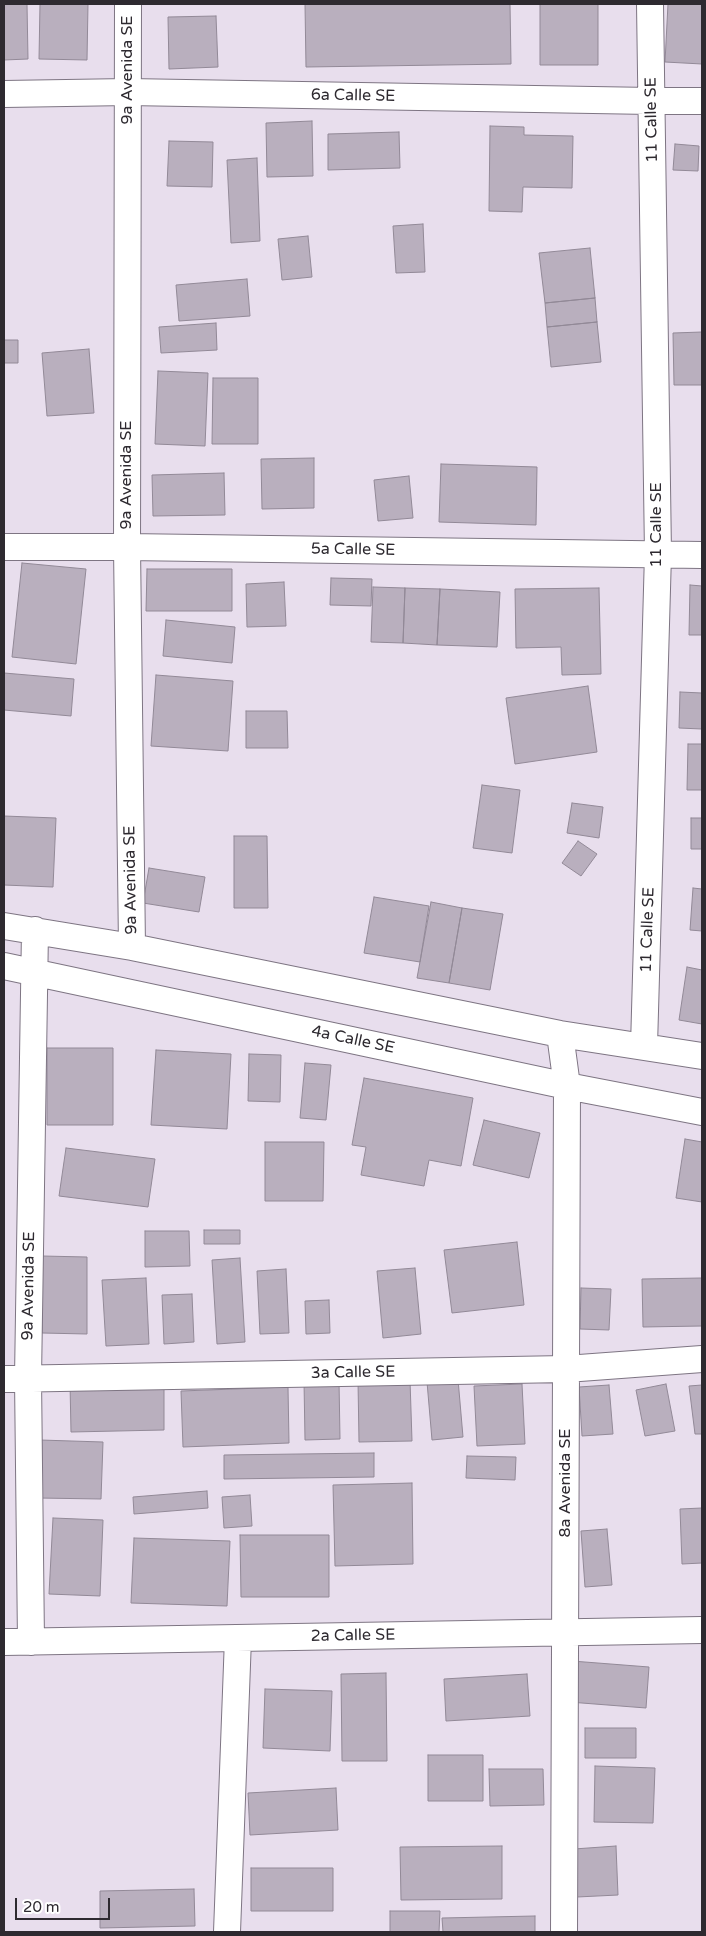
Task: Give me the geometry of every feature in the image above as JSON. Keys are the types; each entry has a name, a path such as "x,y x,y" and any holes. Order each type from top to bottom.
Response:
{"street":[{"name":"9a Avenida SE","path":"128,4 127,547 132,947"},
{"name":"11 Calle SE","path":"644,1046 658,554 650,4"},
{"name":"6a Calle SE","path":"4,94 128,92 651,102 702,101"},
{"name":"5a Calle SE","path":"4,547 702,555"},
{"path":"4,926 132,947 560,1034 702,1056"},
{"name":"9a Avenida SE","path":"31,1642 16,1379 35,930"},
{"name":"4a Calle SE","path":"4,966 567,1086 702,1112"},
{"name":"8a Avenida SE","path":"560,1034 567,1086 564,1932"},
{"name":"3a Calle SE","path":"16,1379 566,1369 702,1359"},
{"name":"2a Calle SE","path":"4,1642 702,1630"},
{"path":"227,1932 238,1638"}],"building":[{"path":"4,4 27,4 28,59 4,60"},
{"path":"40,4 88,4 87,60 39,59"},
{"path":"305,4 510,4 511,64 306,67"},
{"path":"540,4 598,4 598,65 540,65"},
{"path":"668,4 702,4 702,64 665,62"},
{"path":"216,16 218,67 169,69 168,17"},
{"path":"312,121 313,176 267,177 266,123"},
{"path":"490,126 524,127 524,135 573,136 572,188 523,187 522,212 489,211"},
{"path":"399,132 400,168 328,170 328,134"},
{"path":"169,141 213,142 212,187 167,186"},
{"path":"675,144 699,146 698,171 673,170"},
{"path":"257,158 260,241 231,243 227,160"},
{"path":"423,224 425,272 396,273 393,226"},
{"path":"308,236 312,277 282,280 278,239"},
{"path":"590,248 595,298 545,303 539,253"},
{"path":"247,279 250,316 179,321 176,285"},
{"path":"595,298 597,322 547,327 545,303"},
{"path":"597,322 601,362 551,367 547,327"},
{"path":"216,323 217,350 161,353 159,327"},
{"path":"702,332 702,385 674,385 673,333"},
{"path":"4,340 18,340 18,363 4,363"},
{"path":"89,349 94,413 47,416 42,353"},
{"path":"158,371 208,373 205,446 155,444"},
{"path":"213,378 258,378 258,444 212,444"},
{"path":"314,458 314,508 262,509 261,459"},
{"path":"441,464 537,467 536,525 439,522"},
{"path":"224,473 225,515 153,516 152,475"},
{"path":"409,476 413,518 378,521 374,480"},
{"path":"22,563 86,569 76,664 12,657"},
{"path":"147,569 232,569 232,611 146,611"},
{"path":"331,578 372,579 371,606 330,605"},
{"path":"284,582 286,626 247,627 246,584"},
{"path":"690,585 702,586 702,635 689,635"},
{"path":"373,587 405,588 403,643 371,642"},
{"path":"405,588 440,589 437,645 403,643"},
{"path":"599,588 601,674 562,675 561,647 516,648 515,589"},
{"path":"440,589 500,592 497,647 437,645"},
{"path":"166,620 235,627 232,663 163,656"},
{"path":"4,673 74,679 71,716 4,710"},
{"path":"156,675 233,681 228,751 151,746"},
{"path":"588,686 597,752 515,764 506,698"},
{"path":"680,692 702,693 702,729 679,728"},
{"path":"246,711 287,711 288,748 246,748"},
{"path":"688,744 702,744 702,790 687,790"},
{"path":"482,785 520,790 512,853 473,848"},
{"path":"572,803 603,807 599,838 567,833"},
{"path":"4,816 56,818 53,887 4,885"},
{"path":"691,818 702,818 702,849 691,849"},
{"path":"234,836 267,836 268,908 234,908"},
{"path":"578,841 597,854 581,876 562,863"},
{"path":"149,868 205,877 199,912 143,903"},
{"path":"693,888 702,889 702,931 690,930"},
{"path":"374,897 429,906 420,962 364,953"},
{"path":"431,902 462,908 449,983 417,978"},
{"path":"462,908 503,914 490,990 449,983"},
{"path":"687,967 702,970 702,1024 679,1020"},
{"path":"47,1048 113,1048 113,1125 47,1125"},
{"path":"156,1050 231,1054 227,1129 151,1125"},
{"path":"249,1054 281,1055 280,1102 248,1101"},
{"path":"305,1063 331,1065 326,1120 300,1118"},
{"path":"364,1078 473,1098 461,1166 429,1160 424,1186 361,1175 366,1147 352,1145"},
{"path":"484,1120 540,1133 529,1178 473,1165"},
{"path":"685,1139 702,1142 702,1202 676,1198"},
{"path":"265,1142 324,1142 323,1201 265,1201"},
{"path":"66,1148 155,1159 148,1207 59,1196"},
{"path":"204,1230 240,1230 240,1244 204,1244"},
{"path":"145,1231 189,1231 190,1266 145,1267"},
{"path":"517,1242 524,1305 452,1313 444,1250"},
{"path":"42,1256 87,1257 87,1334 42,1333"},
{"path":"240,1258 245,1342 217,1344 212,1260"},
{"path":"415,1268 421,1334 383,1338 377,1271"},
{"path":"286,1269 289,1333 260,1334 257,1271"},
{"path":"146,1278 149,1344 106,1346 102,1280"},
{"path":"702,1278 702,1326 643,1327 642,1279"},
{"path":"581,1288 611,1289 609,1330 580,1329"},
{"path":"192,1294 194,1342 164,1344 162,1295"},
{"path":"329,1300 330,1333 306,1334 305,1301"},
{"path":"458,1379 463,1437 432,1440 427,1382"},
{"path":"410,1380 412,1441 359,1442 358,1381"},
{"path":"164,1381 164,1430 71,1432 70,1383"},
{"path":"304,1381 339,1381 340,1439 305,1440"},
{"path":"522,1384 525,1444 477,1446 474,1386"},
{"path":"666,1384 675,1431 645,1436 636,1390"},
{"path":"609,1385 613,1434 582,1436 579,1387"},
{"path":"702,1385 702,1434 695,1434 689,1386"},
{"path":"288,1387 289,1443 183,1447 181,1391"},
{"path":"40,1440 103,1442 101,1499 38,1498"},
{"path":"374,1453 374,1477 224,1479 224,1455"},
{"path":"467,1456 516,1457 515,1480 466,1478"},
{"path":"412,1483 413,1564 335,1566 333,1485"},
{"path":"207,1491 208,1508 134,1514 133,1497"},
{"path":"250,1495 252,1526 224,1528 222,1497"},
{"path":"702,1508 702,1563 682,1564 680,1509"},
{"path":"53,1518 103,1520 100,1596 49,1594"},
{"path":"607,1529 612,1585 585,1587 581,1531"},
{"path":"240,1535 329,1535 329,1597 241,1597"},
{"path":"134,1538 230,1541 227,1606 131,1603"},
{"path":"572,1661 649,1667 646,1708 569,1702"},
{"path":"386,1673 387,1761 342,1761 341,1674"},
{"path":"527,1674 530,1716 446,1721 444,1679"},
{"path":"265,1689 332,1691 330,1751 263,1748"},
{"path":"585,1728 636,1728 636,1758 585,1758"},
{"path":"428,1755 483,1755 483,1801 428,1801"},
{"path":"595,1766 655,1768 653,1823 594,1822"},
{"path":"489,1769 543,1769 544,1805 490,1806"},
{"path":"336,1788 338,1830 250,1835 248,1793"},
{"path":"502,1846 502,1899 401,1900 400,1847"},
{"path":"616,1846 618,1895 577,1897 574,1849"},
{"path":"251,1868 333,1868 333,1911 251,1911"},
{"path":"194,1889 195,1926 100,1928 100,1891"},
{"path":"390,1911 440,1911 439,1932 390,1932"},
{"path":"535,1916 535,1932 443,1932 442,1918"}]}
